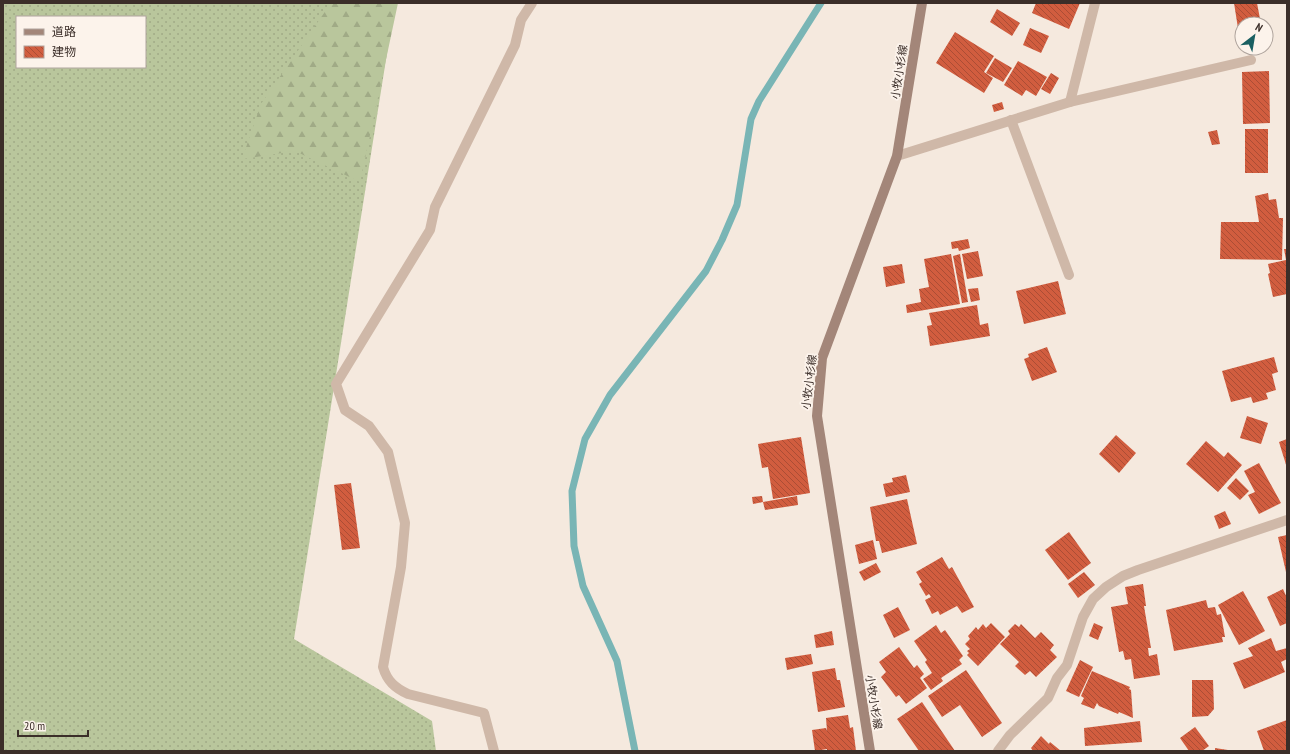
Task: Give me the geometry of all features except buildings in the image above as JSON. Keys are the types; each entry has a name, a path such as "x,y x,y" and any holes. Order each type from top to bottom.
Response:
{"main road":[{"name":"小牧小杉線","path":"870,751 817,416 822,358 897,156 922,3"}],"street":[{"path":"494,751 484,713 408,694 397,689 386,674 383,667 400,566 405,523 388,452 369,426 345,410 336,384 430,230 435,207 515,46 521,20 532,3"},
{"path":"1070,102 1095,3"},
{"path":"897,156 1070,102 1250,60"},
{"path":"1011,120 1069,275"},
{"path":"998,751 1010,734 1048,698 1057,678 1067,665 1083,617 1094,599 1106,587 1124,576 1138,570 1287,520"}],"green space":[{"path":"3,3 389,3 391,28 294,639 432,721 436,751 3,751"},
{"path":"331,3 398,3 360,182 295,151 242,159 261,104"}],"waterway":[{"path":"635,751 617,661 583,586 574,546 572,491 585,439 610,395 706,271 722,240 737,205 751,119 759,101 821,3"}]}
